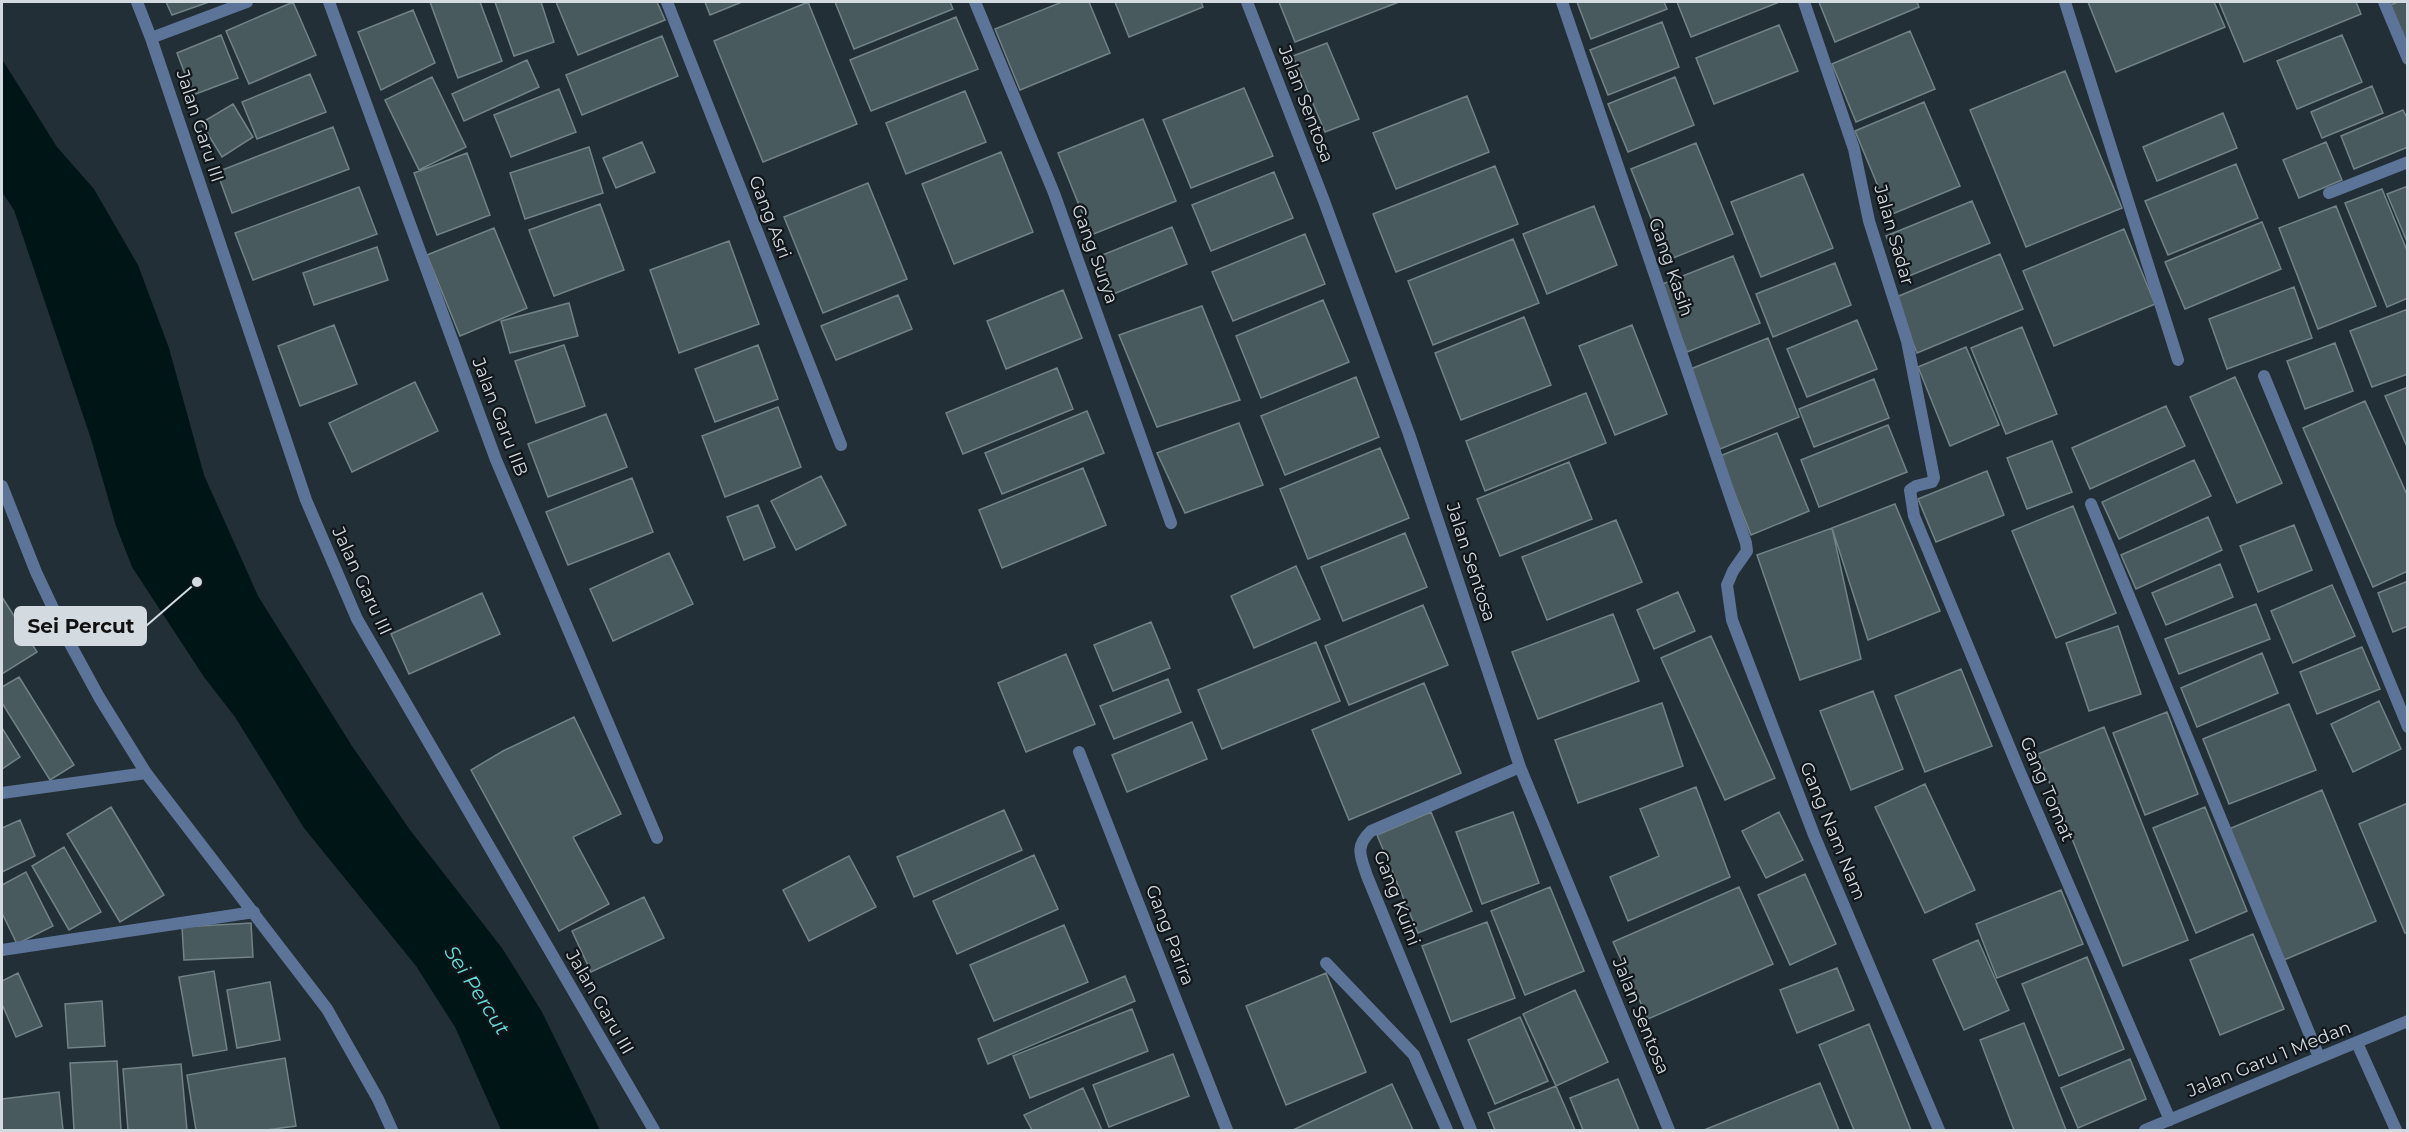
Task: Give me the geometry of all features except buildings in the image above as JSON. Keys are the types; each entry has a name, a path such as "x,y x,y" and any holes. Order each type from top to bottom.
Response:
{"street":[{"name":"Jalan Garu III","path":"137,2 306,500 357,619 654,1131"},
{"path":"151,38 247,2"},
{"name":"Jalan Garu IIB","path":"329,2 496,460 657,838"},
{"name":"Gang Asri","path":"667,2 841,445"},
{"name":"Gang Surya","path":"975,2 1054,193 1171,523"},
{"name":"Jalan Sentosa","path":"1247,2 1324,201 1409,434 1520,767 1669,1131"},
{"name":"Gang Kasih","path":"1562,2 1746,543"},
{"name":"Jalan Sadar","path":"1804,2 1854,149 1869,221 1907,341 1933,472 1932,482"},
{"path":"2065,2 2178,360"},
{"path":"2384,2 2408,59"},
{"path":"2329,193 2408,162"},
{"path":"2264,376 2408,727"},
{"name":"Gang Tomat","path":"1932,482 1910,490 1914,516 2019,770 2170,1120"},
{"path":"2,486 36,572 68,640 99,697 146,773 327,1009 378,1099 393,1131"},
{"path":"2091,504 2319,1057"},
{"name":"Gang Nam Nam","path":"1746,543 1747,551 1733,571 1727,585 1732,620 1814,836 1940,1131"},
{"name":"Gang Parira","path":"1079,752 1227,1131"},
{"name":"Gang Kuini","path":"1471,1131 1359,852 1362,839 1371,831 1520,767"},
{"path":"2,793 146,773"},
{"path":"2,950 254,912"},
{"path":"1326,963 1414,1055 1447,1131"},
{"name":"Jalan Garu 1 Medan","path":"2145,1131 2408,1021"},
{"path":"2357,1042 2396,1131"}],"water":[{"name":"Sei Percut","path":"2,59 57,147 94,189 138,265 169,348 204,475 258,596 352,746 410,830 502,948 542,1012 600,1130 501,1130 455,1027 416,966 304,828 235,717 204,677 132,567 116,526 91,439 14,210 2,192"}],"place":[{"name":"Sei Percut","path":"197,582"}]}
